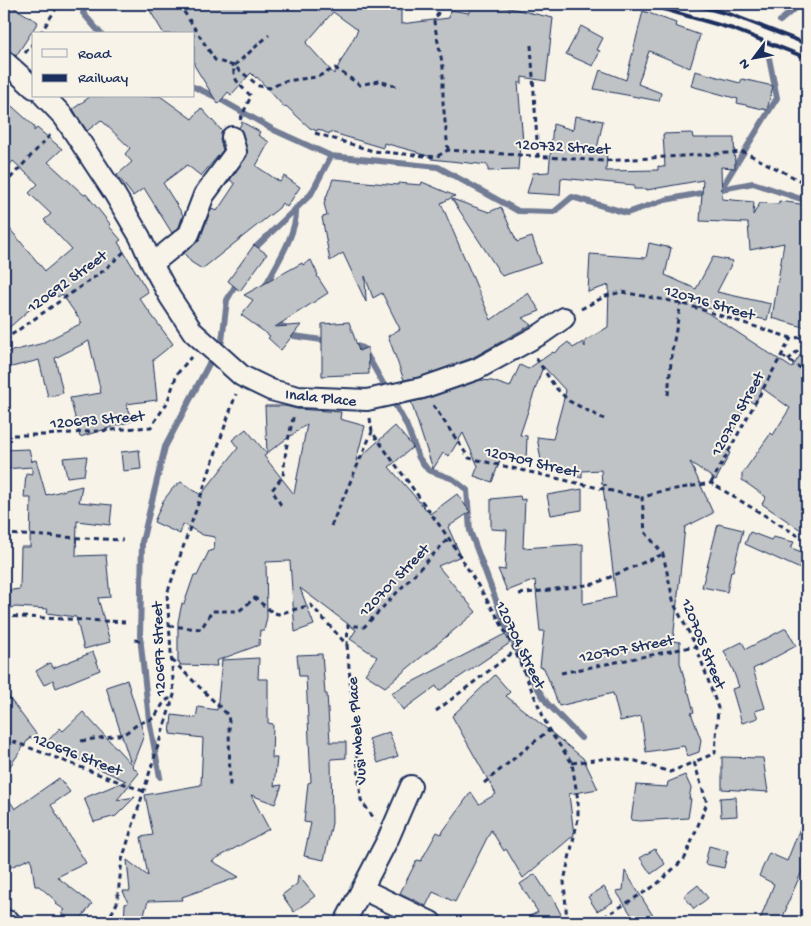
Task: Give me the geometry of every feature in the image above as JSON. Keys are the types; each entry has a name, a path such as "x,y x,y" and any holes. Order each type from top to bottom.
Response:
{"street":[{"path":"4,61 32,86"},
{"name":"Inala Place","path":"46,98 64,117 114,193 140,237 170,297 193,332 242,376 270,390 298,397 368,400 422,388 477,369 527,342 564,318"},
{"path":"152,264 189,234 204,195 236,152 232,136"},
{"path":"345,922 388,839 411,786"},
{"path":"362,889 431,922"},
{"path":"4,920 10,922"}],"path":[{"path":"41,32 58,4"},
{"path":"179,4 215,60 234,66 259,86 270,88 285,81 318,77 334,68 360,85 378,81 400,87"},
{"path":"442,4 434,22 443,67 443,102 448,150"},
{"path":"232,136 251,96 236,81 233,74 234,66 269,35"},
{"path":"531,45 538,157"},
{"path":"4,184 49,137 64,117"},
{"name":"120732 Street","path":"315,133 373,151 436,157 448,150 604,161 744,152 807,184"},
{"name":"120692 Street","path":"4,340 103,271 140,237"},
{"name":"120716 Street","path":"564,318 606,296 622,292 681,303 791,338 807,338"},
{"path":"668,395 672,351 681,303"},
{"path":"4,321 9,326 4,340"},
{"name":"120718 Street","path":"711,483 791,338"},
{"name":"120693 Street","path":"4,435 45,435 152,427 167,403 177,374 203,340"},
{"path":"527,342 555,388 568,401 604,419"},
{"path":"788,360 807,342"},
{"path":"782,356 807,372"},
{"name":"120697 Street","path":"107,922 117,903 122,860 143,791 157,754 174,695 167,594 242,376"},
{"name":"120709 Street","path":"422,388 469,458 642,498"},
{"path":"281,505 272,490 283,476 286,450 298,397"},
{"name":"120704 Street","path":"368,400 372,432 449,538 498,618 515,651 550,730 572,764 578,801 578,819 564,881 567,922"},
{"path":"331,526 372,432"},
{"path":"642,498 658,492 711,483 807,541"},
{"name":"120705 Street","path":"642,498 645,532 663,554 674,604 696,646 718,708 715,753 694,762"},
{"path":"4,534 123,540"},
{"name":"120701 Street","path":"347,645 348,625 364,627 449,538"},
{"path":"519,594 594,584 663,554"},
{"path":"169,626 201,630 212,611 238,612 255,598 272,612 278,614 311,605 347,645"},
{"path":"4,616 125,622"},
{"path":"135,640 144,642"},
{"name":"Vusi Mbele Place","path":"347,645 361,800 388,839"},
{"name":"120707 Street","path":"561,673 696,646"},
{"path":"436,711 515,651"},
{"path":"172,660 228,716 230,789"},
{"path":"81,741 124,734 138,724 154,718 168,699 173,700"},
{"path":"484,783 550,730"},
{"name":"120696 Street","path":"4,738 143,791"},
{"path":"572,764 608,758 636,761 670,772 694,762 707,803 685,858 656,885 596,922"}],"building":[{"path":"4,4 8,4 38,22 16,56 4,46"},
{"path":"146,4 401,4 401,24 449,18 450,10 469,13 470,4 501,6 553,18 546,81 522,77 522,83 518,83 523,142 520,143 518,170 488,171 488,165 431,159 432,157 384,143 383,148 330,132 329,134 318,129 317,131 310,128 286,106 285,108 257,77 251,73 231,95 228,92 218,104 195,67 195,32 163,32","holes":["333,12 358,30 334,74 306,43"]},
{"path":"643,11 676,23 675,26 700,35 690,68 649,51 638,84 661,93 659,101 594,89 600,70 626,80"},
{"path":"581,26 603,38 597,50 600,51 593,66 566,54"},
{"path":"695,71 740,83 742,79 773,86 767,110 737,103 738,99 691,86"},
{"path":"88,98 163,98 192,119 201,108 222,131 220,140 223,150 201,176 187,165 163,183 183,215 179,227 172,233 144,188 133,196 117,175 132,162 125,154 130,148 101,120 87,131 73,109"},
{"path":"4,99 34,126 34,131 37,128 62,149 48,162 84,195 86,194 111,225 109,226 121,240 118,242 148,292 139,298 173,344 153,360 157,400 126,404 132,421 80,437 70,398 101,393 89,341 55,358 63,393 48,397 39,360 4,369 4,353 40,344 82,323 62,294 58,297 52,290 4,332 4,222 45,271 71,249 44,220 51,214 29,193 38,184 13,161 4,172"},
{"path":"575,116 603,121 597,149 607,150 606,171 658,170 658,166 665,167 663,134 692,133 693,138 734,138 735,168 721,167 722,199 754,202 753,215 760,203 779,204 779,201 807,205 807,328 772,318 784,243 750,250 748,223 700,221 703,180 647,190 634,189 634,185 561,178 560,195 527,193 533,173 549,172 553,124 573,130"},
{"path":"242,122 260,132 258,135 269,142 256,166 280,182 284,176 300,187 287,207 282,203 279,208 202,269 191,262 184,253 200,239 211,209 217,211 235,184 230,180 248,154 243,134 239,128"},
{"path":"333,179 398,185 398,183 421,185 422,182 455,196 441,203 491,320 528,293 540,311 522,318 531,325 472,358 419,377 404,380 388,336 400,329 382,293 373,298 365,276 366,302 343,253 330,261 322,217 327,216 324,203"},
{"path":"452,199 489,212 501,207 517,242 532,237 541,263 502,276"},
{"path":"649,243 671,248 665,275 696,289 713,257 733,261 717,292 771,304 767,320 697,306 792,368 807,344 807,534 762,504 766,497 742,480 742,474 771,433 773,435 790,408 762,388 755,404 748,400 725,448 730,453 716,480 690,462 713,513 685,527 673,641 680,642 680,663 694,712 691,713 701,740 699,752 688,756 684,746 646,752 641,716 620,721 613,693 559,706 544,668 540,667 544,631 540,631 535,580 507,591 498,569 505,570 507,530 491,529 491,499 520,496 521,500 525,499 523,548 583,544 583,604 616,597 603,486 607,485 602,484 601,470 582,471 582,478 542,466 537,437 553,439 566,391 543,366 520,435 527,436 526,462 502,455 492,482 474,476 478,466 463,433 449,456 443,453 433,469 411,402 426,399 481,380 492,381 510,387 520,365 528,369 568,342 573,348 583,342 585,347 585,341 608,327 609,285 588,292 590,254 646,258"},
{"path":"254,245 267,254 240,291 228,281"},
{"path":"311,260 317,276 328,293 275,327 301,325 281,350 268,338 270,336 241,315 253,300 244,295 302,263 303,265"},
{"path":"349,322 359,351 368,347 369,374 322,376 322,324"},
{"path":"265,406 285,406 297,409 341,412 340,419 365,426 356,461 395,426 413,447 389,467 430,514 457,494 470,512 448,527 461,556 438,566 476,612 385,687 365,674 377,657 350,639 356,630 300,588 314,625 295,632 290,561 266,562 267,617 264,631 260,630 259,645 216,661 217,666 180,665 178,663 178,622 182,603 184,604 194,575 197,576 209,551 214,550 215,537 203,535 183,524 180,534 154,522 163,501 173,488 181,482 201,495 238,448 232,440 246,429 267,454 264,456 294,494 307,424 267,453"},
{"path":"29,449 32,462 36,460 46,495 82,486 79,502 112,505 110,525 77,521 76,556 106,555 110,597 98,598 110,642 84,649 76,617 47,613 48,609 16,607 4,609 4,591 20,589 21,547 30,547 31,498 24,498 26,473 32,474 32,467 4,469 4,450"},
{"path":"139,450 141,469 123,471 121,452"},
{"path":"87,456 84,475 67,477 63,458"},
{"path":"582,489 582,510 551,515 547,495"},
{"path":"718,524 743,530 727,592 702,587"},
{"path":"750,532 771,540 773,537 794,542 791,548 807,554 807,572 745,544"},
{"path":"786,628 796,646 753,669 765,708 755,711 758,718 742,723 732,689 739,687 724,651 742,642 746,649"},
{"path":"505,634 510,643 439,691 436,686 403,710 391,693"},
{"path":"93,652 100,670 56,688 53,680 44,685 36,671 50,663 53,668"},
{"path":"322,654 330,742 346,742 346,758 331,759 332,823 324,860 304,856 311,823 304,822 308,783 311,782 306,676 299,676 297,655"},
{"path":"259,658 258,679 268,679 268,723 273,724 272,758 277,758 274,786 282,785 275,804 251,795 269,829 212,861 239,877 182,897 183,900 148,901 144,915 124,922 125,904 128,903 123,891 130,891 127,860 148,876 141,837 153,835 145,795 201,785 203,738 170,734 172,715 196,718 198,707 217,710 222,660"},
{"path":"495,675 510,692 506,696 583,758 598,789 569,794 574,835 523,878 506,849 504,851 491,830 455,902 433,892 426,906 400,893 417,860 421,861 437,832 441,834 471,792 479,804 496,794 452,716"},
{"path":"127,680 144,735 132,766 139,773 117,800 135,797 116,816 94,822 84,798 126,781 45,744 60,728 63,731 83,712 131,764 106,687"},
{"path":"4,691 43,743 30,737 4,775"},
{"path":"389,732 398,756 378,763 369,739"},
{"path":"722,757 763,758 768,792 722,789"},
{"path":"685,775 691,788 688,818 631,820 636,785 667,787 668,782"},
{"path":"59,778 70,792 51,805 86,863 57,877 92,904 78,922 73,922 62,913 65,910 56,904 57,902 39,886 35,886 31,858 4,870 4,792 15,809"},
{"path":"736,797 737,816 721,817 720,798"},
{"path":"806,813 807,860 781,922 759,922 774,884 759,876 769,853 787,861"},
{"path":"709,846 728,851 724,868 705,864"},
{"path":"655,849 665,864 651,874 640,858"},
{"path":"625,871 657,922 636,922 616,891 623,890"},
{"path":"535,874 549,896 551,895 565,922 518,922 538,912 520,884"},
{"path":"298,875 315,896 294,912 282,895 297,884"},
{"path":"698,885 708,898 694,909 684,896"},
{"path":"604,887 613,902 597,911 588,897"}],"waterway":[{"path":"86,4 83,13 99,32"},
{"path":"780,21 800,4"},
{"path":"721,189 777,98 769,58"},
{"path":"195,87 216,97 274,130 331,156 438,167 518,211 554,212 572,197 627,213 665,200 753,183 807,201"},
{"path":"253,252 311,194 331,156"},
{"path":"264,288 290,238 296,217 296,208"},
{"path":"222,341 227,300 238,281"},
{"path":"274,319 294,336 329,341"},
{"path":"349,344 363,348 406,424 419,458 428,470 453,479 467,490 470,531 506,627 531,678 547,703 581,738"},
{"path":"160,777 149,720 140,636 142,542 165,447 211,360"}],"railway":[{"path":"646,4 733,29 807,58"},
{"path":"692,4 732,15 807,44"}]}
